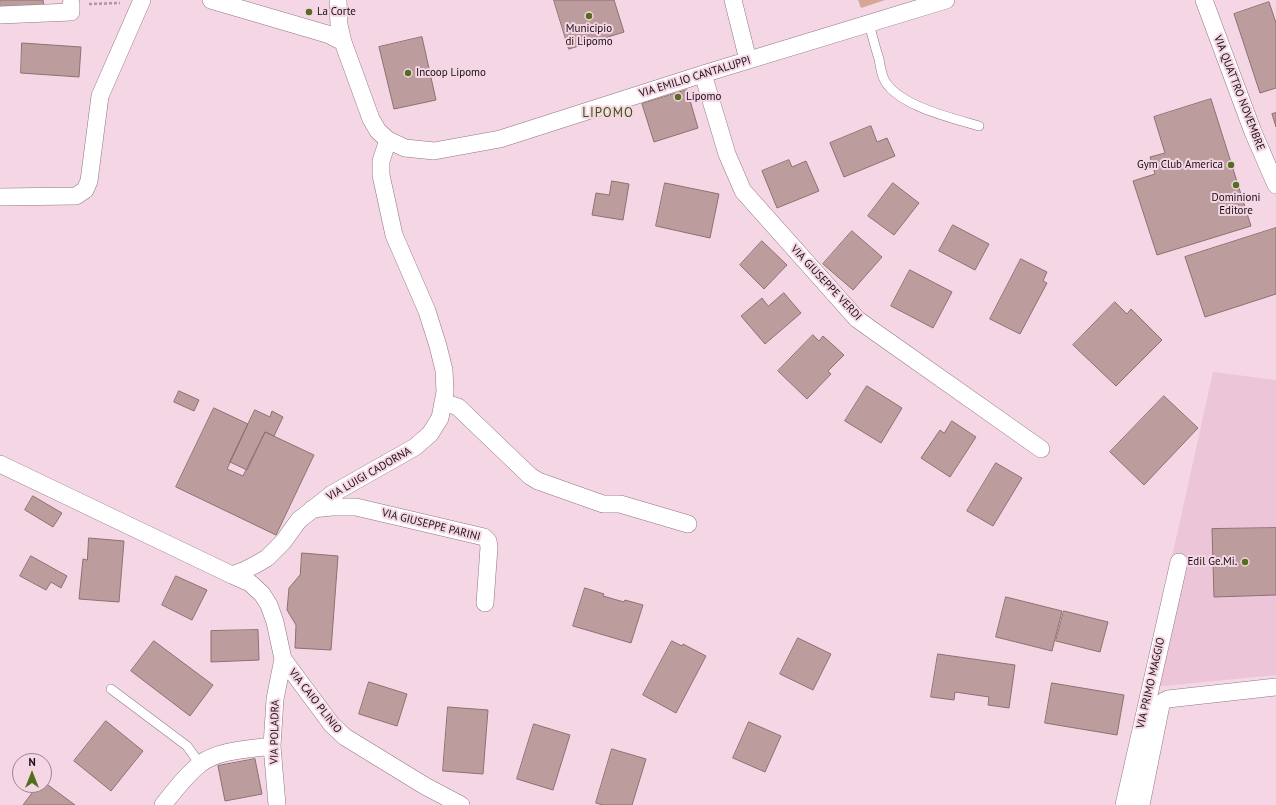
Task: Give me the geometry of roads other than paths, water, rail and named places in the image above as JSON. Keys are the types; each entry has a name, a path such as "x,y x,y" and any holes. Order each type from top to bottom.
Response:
{"street":[{"path":"212,0 327,34 343,42"},
{"name":"VIA EMILIO CANTALUPPI","path":"338,0 339,25 343,42 371,119 378,131 388,140 405,148 434,151 500,139 703,74 946,0"},
{"path":"733,0 748,60"},
{"name":"VIA QUATTRO NOVEMBRE","path":"1204,0 1253,132 1276,185"},
{"path":"0,197 76,196 85,190 90,181 100,96 142,1"},
{"path":"0,15 71,12 71,4"},
{"name":"VIA GIUSEPPE VERDI","path":"703,74 727,154 743,191 849,310 868,327 1041,449"},
{"name":"VIA LUIGI CADORNA","path":"232,575 255,565 271,555 283,542 299,520 332,494 415,447 430,434 440,418 445,392 444,370 438,346 427,311 394,235 386,202 381,175 381,161 388,140"},
{"path":"443,402 458,407 530,476 538,481 602,504 620,504 688,524"},
{"path":"0,464 232,575"},
{"name":"VIA GIUSEPPE PARINI","path":"311,510 332,507 356,507 484,537 488,541 489,547 485,603"},
{"name":"VIA PRIMO MAGGIO","path":"1124,805 1179,562"},
{"name":"VIA CAIO PLINIO","path":"232,575 250,583 262,594 269,605 275,622 283,660 332,725 345,737 425,786 462,805"},
{"name":"VIA POLADRA","path":"277,805 272,746 274,699 283,660"},
{"path":"1141,805 1164,700 1276,687"},
{"path":"162,805 200,764 207,759 238,750 272,746"}],"lane":[{"path":"869,23 883,77 890,88 903,98 915,104 979,126"},
{"path":"111,689 187,746 200,764"}],"place":[{"name":"La Corte","path":"309,12"},
{"name":"Municipio di Lipomo","path":"589,16"},
{"name":"Incoop Lipomo","path":"408,73"},
{"name":"Lipomo","path":"678,97"},
{"name":"Gym Club America","path":"1231,165"},
{"name":"Dominioni Editore","path":"1236,185"},
{"name":"Edil Ge.Mi.","path":"1245,562"}],"district":[{"name":"LIPOMO","path":"608,113"}]}
